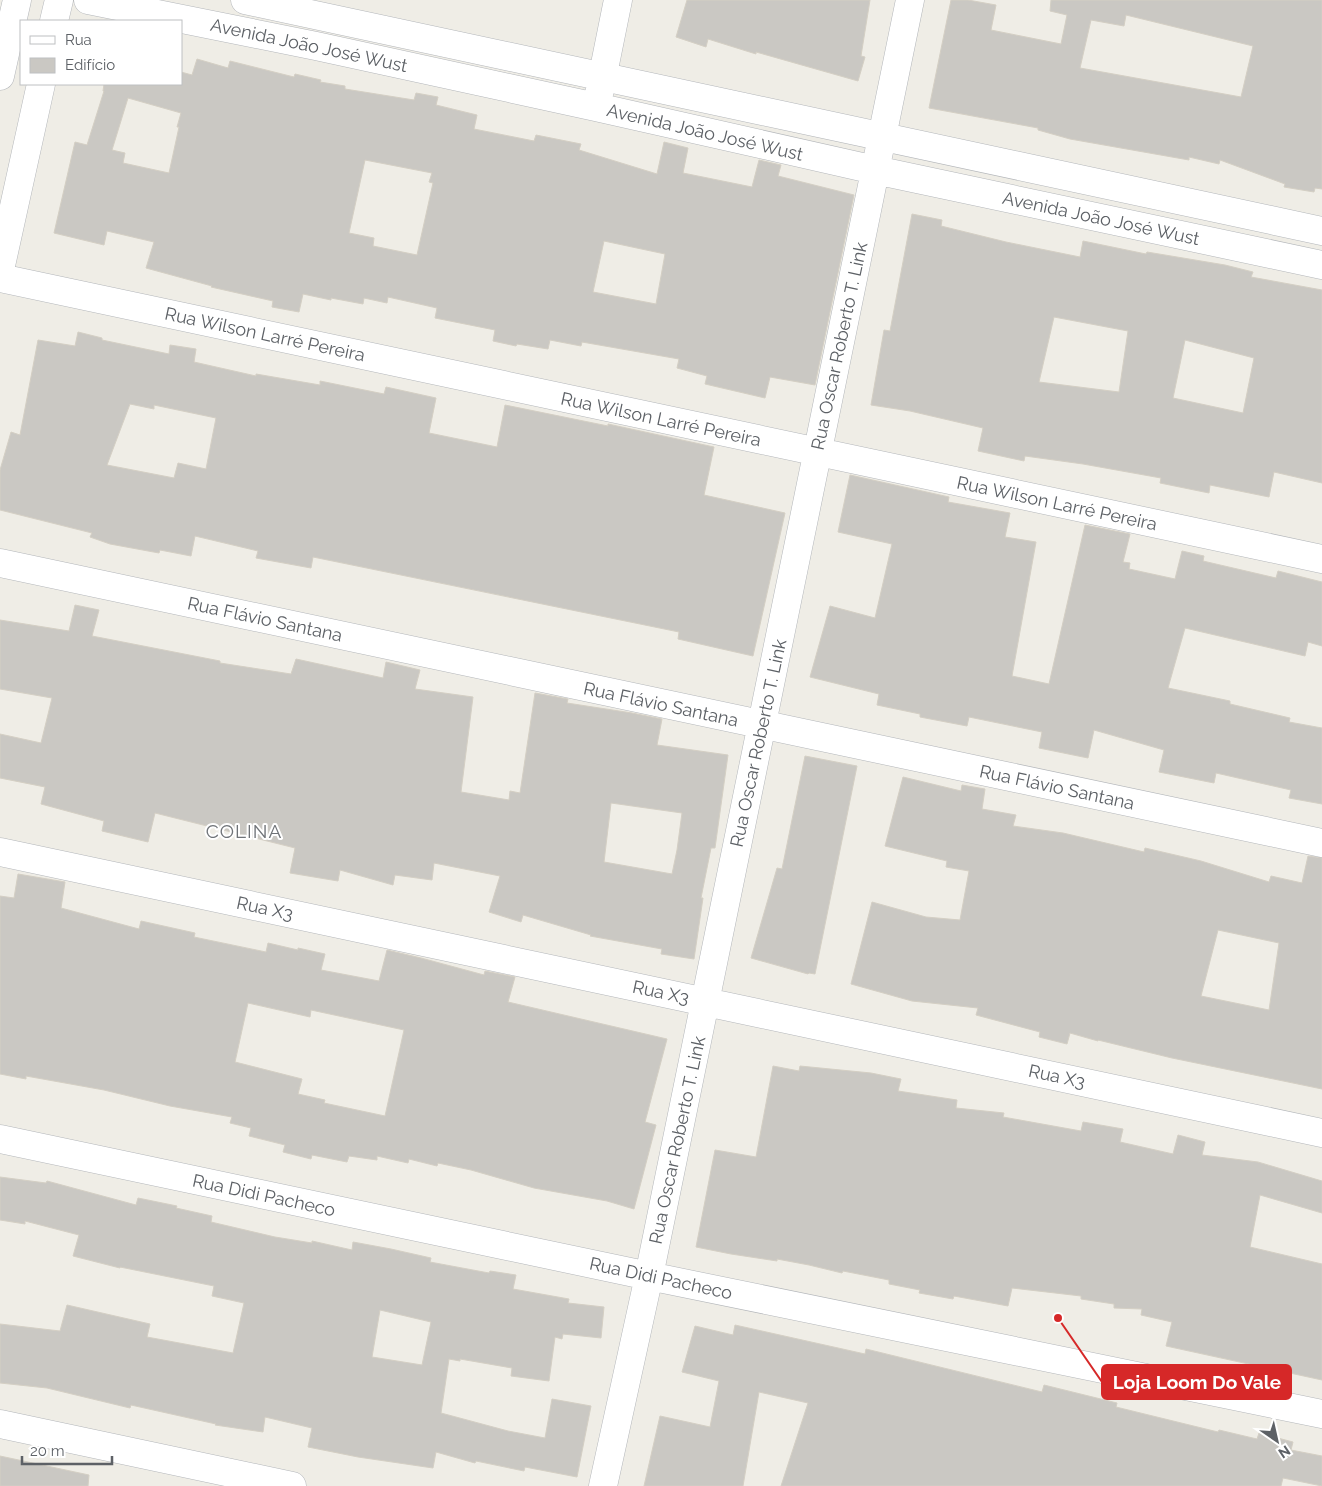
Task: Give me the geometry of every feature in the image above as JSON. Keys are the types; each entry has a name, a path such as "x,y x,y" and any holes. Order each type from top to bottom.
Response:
{"street":[{"path":"0,76 17,0"},
{"path":"54,20 59,0"},
{"name":"Avenida João José Wust","path":"88,0 316,46 875,170 1322,265"},
{"name":"Avenida João José Wust","path":"245,0 325,8 602,76 1322,230"},
{"path":"596,107 618,0"},
{"name":"Rua Oscar Roberto T. Link","path":"604,1486 650,1276 910,0"},
{"path":"316,46 325,8"},
{"path":"0,270 41,85"},
{"name":"Rua Wilson Larré Pereira","path":"0,278 1322,560"},
{"name":"Rua Flávio Santana","path":"0,563 1322,843"},
{"name":"Rua X3","path":"0,852 1322,1133"},
{"name":"Rua Didi Pacheco","path":"0,1139 650,1276 1322,1414"},
{"path":"0,1424 292,1486"}],"building":[{"path":"687,0 870,0 861,56 865,57 858,81 756,52 756,54 708,39 706,47 676,37"},
{"path":"951,0 968,0 996,5 991,30 1061,44 1067,15 1050,11 1051,0 1322,0 1322,189 1315,188 1314,192 1284,187 1285,184 1220,160 1219,164 1189,157 1189,160 1070,139 1038,130 1038,128 929,108","holes":["1126,15 1253,46 1241,97 1080,68 1091,20 1124,26"]},
{"path":"197,59 228,68 230,61 294,77 295,74 321,80 320,82 345,86 345,89 414,100 416,93 438,97 436,105 477,115 474,129 534,141 536,135 581,144 579,150 657,174 664,142 688,148 683,173 752,187 759,160 781,165 778,176 854,195 815,385 770,377 765,398 705,384 707,376 677,368 679,359 582,342 581,346 550,340 548,349 517,344 516,346 493,341 495,330 435,318 437,308 388,297 387,303 364,298 363,304 303,294 299,312 272,307 273,301 211,287 146,268 154,242 107,231 104,245 54,233 75,142 87,145 104,91 104,85 182,85 182,72 192,75","holes":["128,98 181,113 169,173 123,163 125,153 112,150","365,160 432,173 429,182 433,183 417,255 373,246 374,238 349,233","604,241 665,254 656,304 593,292"]},
{"path":"912,214 942,220 941,226 1080,257 1083,241 1146,254 1147,252 1225,265 1253,272 1251,277 1322,290 1322,483 1274,472 1269,497 1210,485 1209,493 1160,483 1161,478 1025,456 1024,461 978,451 983,428 910,411 871,405 884,330 890,331","holes":["1054,317 1128,331 1119,392 1039,382","1185,340 1254,358 1243,413 1173,398"]},
{"path":"78,332 102,338 102,340 169,354 170,345 196,349 194,362 256,376 256,374 320,385 320,381 384,394 386,387 436,398 429,433 497,447 505,405 608,426 608,424 714,447 704,495 785,513 753,656 678,639 679,632 313,557 311,568 256,558 258,551 195,536 191,556 160,550 159,553 110,544 90,537 92,533 0,510 0,470 11,432 20,435 38,340 75,346","holes":["130,404 154,409 154,405 216,418 206,469 178,463 174,478 107,465"]},
{"path":"850,475 949,497 948,502 1010,513 1005,537 1036,542 1012,676 1049,684 1085,525 1130,534 1123,562 1130,563 1129,569 1175,579 1182,551 1204,556 1203,561 1276,578 1278,571 1322,582 1322,646 1308,642 1305,656 1185,628 1168,688 1230,701 1230,704 1290,718 1289,722 1322,728 1322,804 1289,798 1291,790 1216,773 1214,783 1159,772 1164,750 1094,730 1088,758 1039,748 1042,732 969,717 967,726 920,717 920,714 877,705 879,694 810,677 830,606 875,618 892,544 838,532"},
{"path":"75,605 99,610 92,636 220,661 220,663 291,674 296,659 383,678 386,662 420,670 415,689 473,697 461,792 509,800 510,791 520,793 535,693 568,699 567,703 662,719 657,745 728,755 715,848 711,848 701,898 703,898 694,959 661,954 662,949 590,936 523,915 521,922 489,912 500,876 434,863 432,880 395,875 393,885 340,870 338,881 290,873 295,848 155,813 148,842 102,831 104,821 41,804 45,787 0,778 0,734 41,743 52,698 0,689 0,620 69,631","holes":["611,803 682,813 672,874 604,862"]},
{"path":"805,756 857,766 815,974 808,974 751,958 777,868 782,869"},
{"path":"903,777 961,791 962,785 985,789 982,809 1016,815 1013,826 1063,833 1144,852 1145,848 1201,861 1269,882 1271,876 1302,883 1308,856 1322,858 1322,1089 1172,1058 1070,1033 1067,1044 1039,1037 1040,1032 976,1015 978,1008 912,1001 851,984 872,902 926,917 960,920 969,871 946,867 947,861 885,846","holes":["1218,930 1279,943 1269,1010 1201,996"]},
{"path":"18,874 65,882 61,908 139,929 141,921 195,933 194,937 266,952 268,943 325,954 321,970 379,981 387,950 484,975 485,971 515,977 508,1002 667,1039 645,1122 656,1125 634,1209 607,1201 534,1188 471,1170 438,1163 437,1166 409,1159 408,1163 377,1156 377,1160 349,1156 347,1162 312,1155 311,1159 283,1152 285,1145 249,1136 251,1128 230,1123 232,1117 170,1106 104,1090 26,1076 26,1079 0,1074 0,896 14,898","holes":["248,1003 310,1017 311,1010 404,1030 385,1116 324,1103 325,1100 298,1094 302,1079 235,1062"]},
{"path":"773,1066 799,1071 800,1066 871,1073 901,1079 898,1091 957,1100 956,1108 1004,1113 1003,1117 1081,1131 1083,1122 1123,1129 1120,1142 1173,1154 1178,1135 1205,1142 1202,1155 1258,1162 1322,1181 1322,1213 1260,1195 1250,1247 1322,1264 1322,1380 1166,1346 1172,1322 1141,1315 1142,1309 1114,1308 1114,1304 1081,1299 1081,1296 1012,1288 1008,1306 954,1296 953,1299 919,1293 920,1290 889,1284 889,1280 843,1271 842,1273 777,1259 777,1261 696,1247 715,1150 756,1157"},
{"path":"0,1177 46,1183 47,1181 136,1205 138,1198 177,1206 176,1208 212,1216 211,1222 275,1237 312,1243 312,1241 352,1250 353,1242 431,1258 430,1262 489,1273 490,1271 516,1275 513,1289 569,1299 568,1303 604,1307 601,1338 563,1334 562,1339 555,1337 549,1381 511,1376 512,1368 460,1359 460,1361 449,1359 441,1413 508,1431 545,1438 552,1399 591,1406 577,1477 525,1467 524,1471 476,1461 475,1463 436,1452 433,1468 358,1457 308,1447 312,1428 265,1417 263,1432 215,1425 131,1405 130,1408 47,1388 0,1383 0,1324 60,1331 67,1305 150,1324 147,1337 233,1353 244,1303 212,1296 214,1286 120,1268 73,1256 79,1235 25,1221 25,1224 0,1220","holes":["380,1310 431,1322 422,1365 372,1357"]},
{"path":"735,1325 865,1354 866,1349 1042,1392 1044,1385 1117,1403 1116,1407 1218,1432 1219,1430 1257,1439 1259,1433 1293,1442 1291,1450 1322,1456 1322,1486 1283,1478 1281,1486 781,1486 808,1403 759,1392 743,1486 644,1486 660,1416 710,1427 719,1381 682,1372 695,1326 733,1335"},
{"path":"0,1456 89,1475 88,1486 0,1486"}],"place":[{"name":"Loja Loom Do Vale","path":"1058,1318"}],"district":[{"name":"COLINA","path":"244,831"}]}
